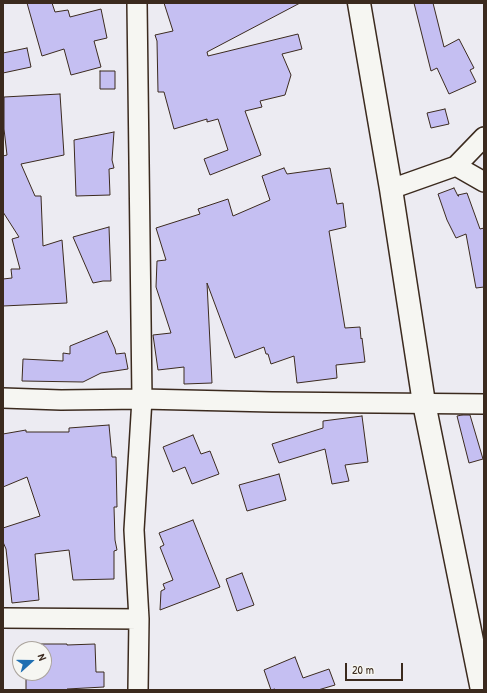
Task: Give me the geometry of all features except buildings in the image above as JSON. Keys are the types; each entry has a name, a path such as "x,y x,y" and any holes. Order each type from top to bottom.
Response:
{"street":[{"path":"137,3 142,399 134,530 140,619 138,690"},
{"path":"359,3 391,189 424,403 482,690"},
{"path":"391,189 456,166 484,137"},
{"path":"456,166 484,182"},
{"path":"3,398 61,400 142,399 484,404"},
{"path":"3,618 140,619"}]}
